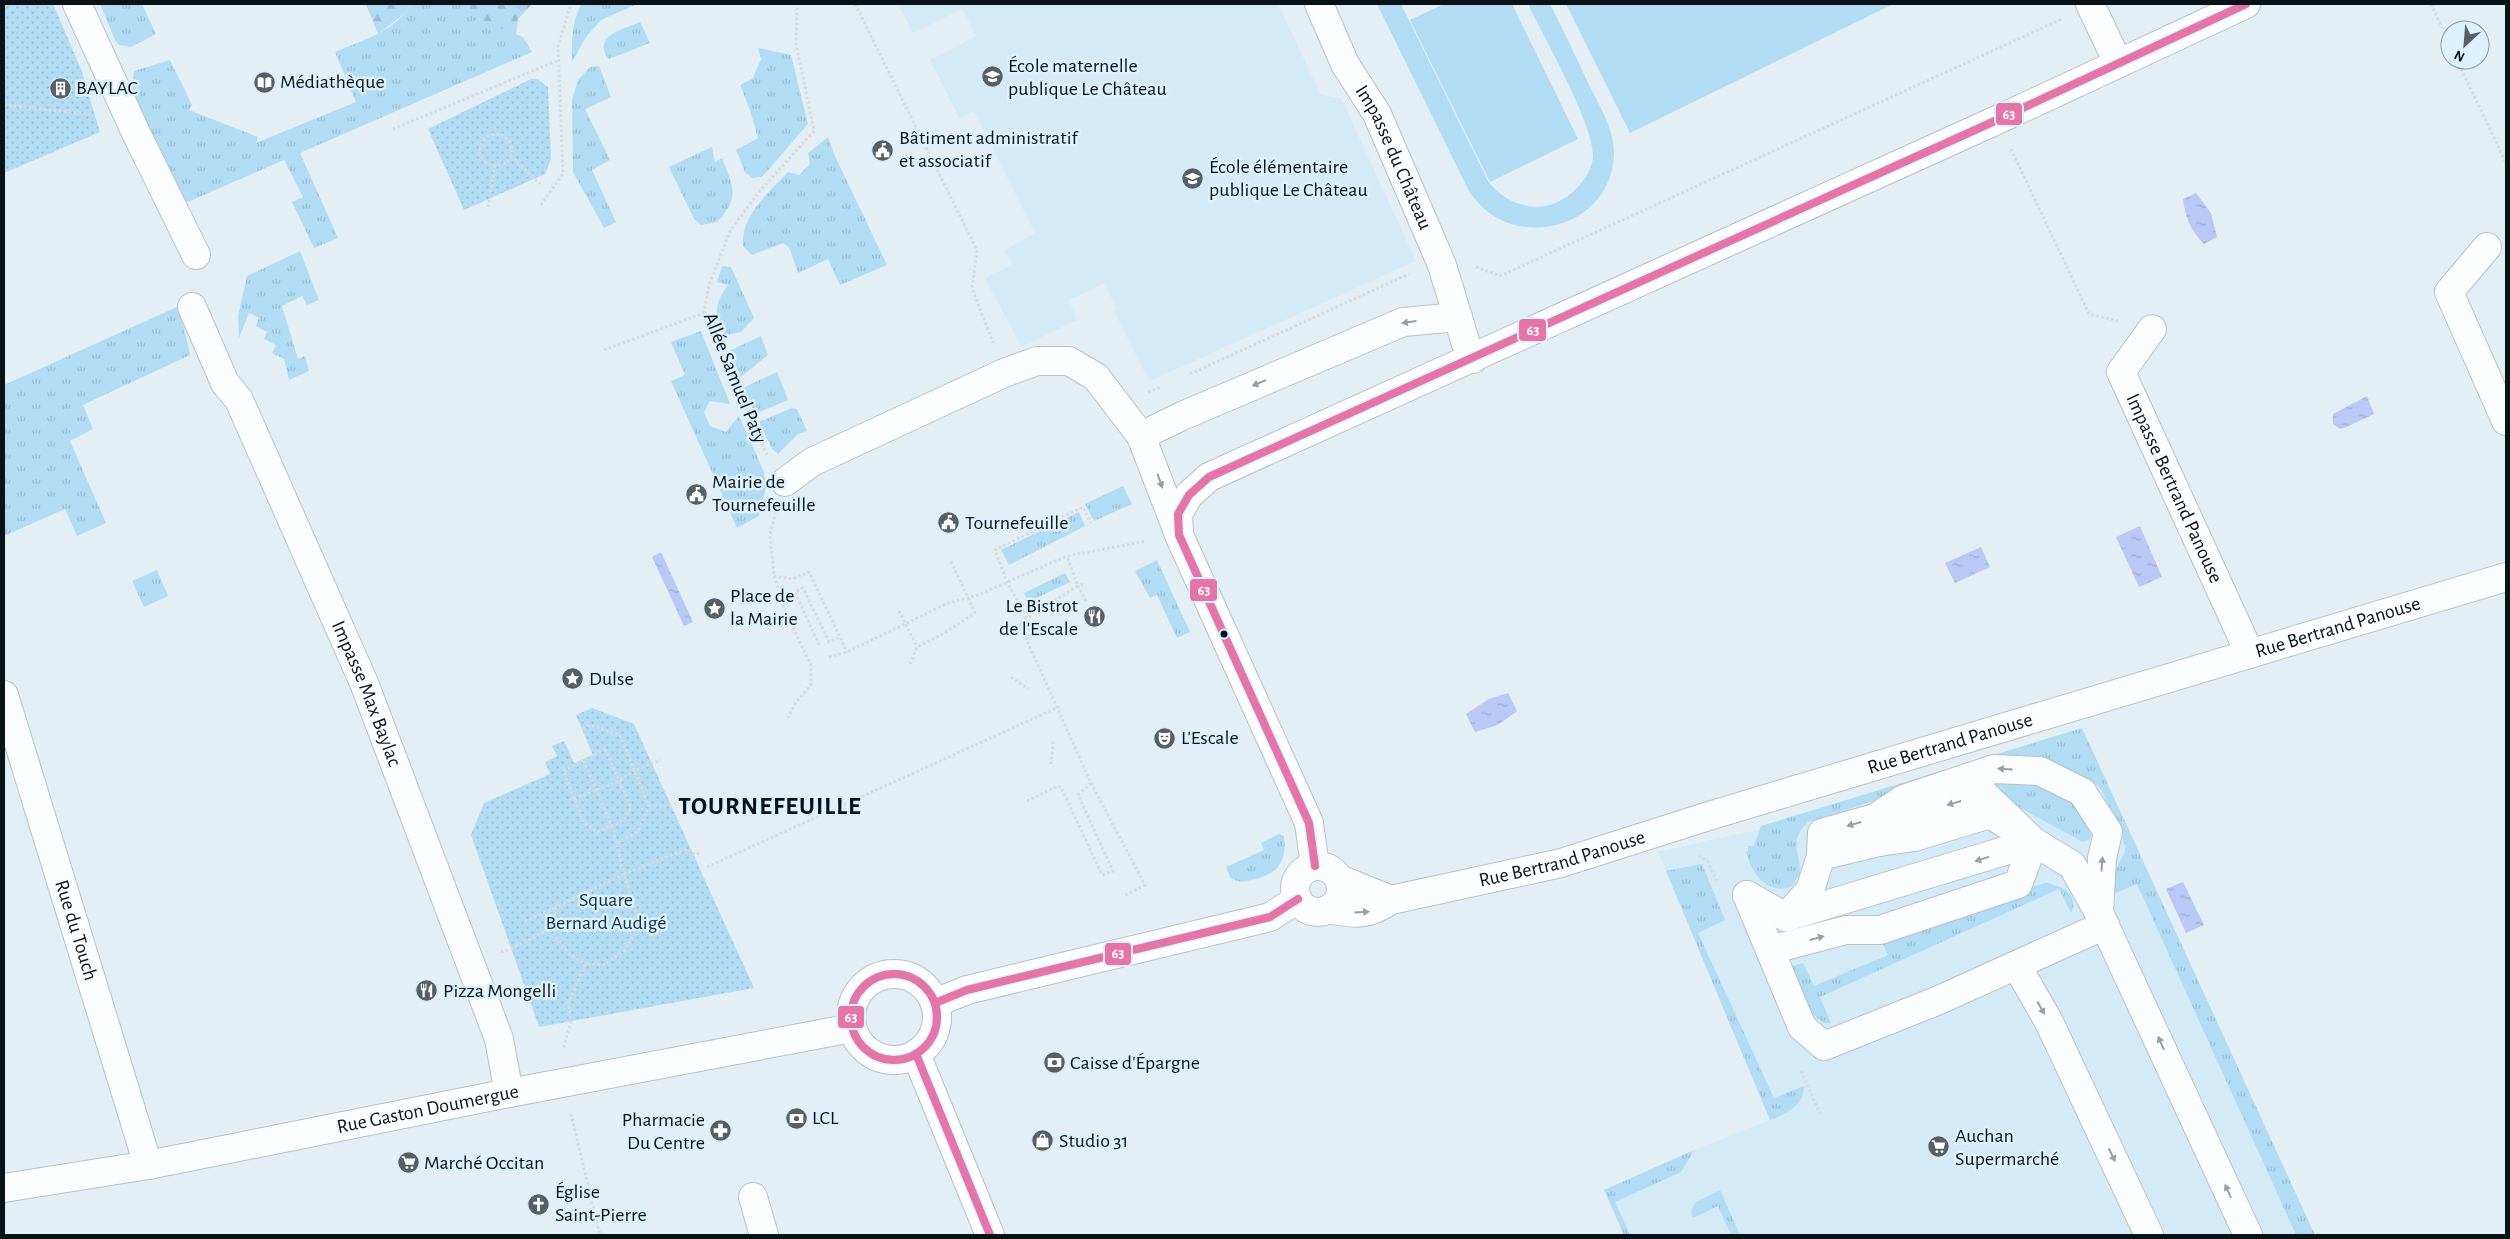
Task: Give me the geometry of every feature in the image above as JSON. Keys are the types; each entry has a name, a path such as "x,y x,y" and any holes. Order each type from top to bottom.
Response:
{"street":[{"path":"77,4 136,133 196,255"},
{"name":"Impasse du Château","path":"1319,4 1345,64 1377,114 1442,265 1473,359"},
{"path":"1167,538 1189,494 1209,477 1473,359 2246,4"},
{"path":"2090,5 2118,63"},
{"path":"2487,247 2448,292 2506,421"},
{"name":"Impasse Max Baylac","path":"192,307 225,383 239,400 364,683 499,1040 509,1093"},
{"path":"1141,436 1191,412 1403,322 1458,317"},
{"name":"Impasse Bertrand Panouse","path":"2152,329 2122,372 2249,652"},
{"path":"785,482 812,462 1004,373 1037,361 1069,361 1096,376 1141,436 1167,538 1309,823 1315,866"},
{"name":"Rue Bertrand Panouse","path":"1329,909 1346,913 1375,911 1391,900 1560,863 2249,652 2506,577"},
{"name":"Rue du Touch","path":"4,695 148,1165"},
{"path":"1786,917 1810,890 1821,856 1822,833 1875,818 1904,799 1994,769 2040,771 2082,792 2108,832 2102,858 2102,919"},
{"path":"1879,842 1907,816 1984,794 2034,842 2072,866 2102,919 2248,1235"},
{"path":"1821,856 1879,842 1915,850 1993,828 2034,842"},
{"path":"2034,842 1786,917 1747,895 1802,1027 1824,1046 2018,966 2102,919"},
{"path":"1770,950 1846,930 1880,930 2018,884 2034,842"},
{"path":"1339,879 1341,893 1339,899 1329,909 1322,912 1308,910 1298,899 1297,882 1304,872 1315,866 1329,869 1339,879 1391,900"},
{"path":"935,1003 967,990 1270,917 1298,899"},
{"path":"2018,966 2049,1022 2149,1235"},
{"path":"894,974 907,976 928,991 935,1003 936,1026 932,1037 916,1054 904,1059 891,1060 878,1057 866,1050 852,1028 851,1008 855,998 868,982 880,976 894,974"},
{"name":"Rue Gaston Doumergue","path":"4,1188 148,1165 509,1093 852,1028"},
{"path":"916,1054 985,1234"},
{"path":"753,1197 764,1235"}],"path":[{"path":"541,205 563,174 558,46 571,4"},
{"name":"Allée Samuel Paty","path":"785,482 764,450 704,313 708,285 730,231 758,193 814,131 796,44 797,4"},
{"path":"855,4 977,250 972,288 1004,373"},
{"path":"2431,4 2440,23"},
{"path":"1184,377 1419,270 1442,265 1469,264 1500,276 2090,5"},
{"path":"393,129 559,60"},
{"path":"2462,70 2506,163"},
{"path":"4,105 94,114 136,133"},
{"path":"1996,120 2089,314 2152,329"},
{"path":"495,134 505,138 511,146 510,155 504,163 495,165 485,161 480,147 486,137 495,134"},
{"path":"510,155 540,184"},
{"path":"488,207 495,165"},
{"path":"604,350 704,313"},
{"path":"1142,394 1166,385"},
{"path":"785,482 770,534 774,576 786,614 811,665 811,685 796,702 787,720"},
{"path":"1027,618 1008,582 995,550 1083,507 1090,523"},
{"path":"829,657 847,652 956,599 968,597 1008,582 1067,556 1167,538"},
{"path":"1067,556 1078,586 1087,603"},
{"path":"910,664 917,647 941,635 975,613 950,559"},
{"path":"774,576 792,579 809,572 847,652"},
{"path":"1083,584 1019,623 1091,783 1145,885 1124,896"},
{"path":"819,645 795,592 802,588 829,642 840,637"},
{"path":"899,611 917,647"},
{"path":"1011,678 1028,689"},
{"path":"707,867 1061,706"},
{"path":"583,729 591,725 620,735 649,806 638,831 616,844"},
{"path":"1051,764 1052,741"},
{"path":"605,749 619,781 631,807 624,820 598,832 584,823 563,771 605,749"},
{"path":"574,799 619,781 635,770 662,760"},
{"path":"550,929 570,955 586,964 603,965 625,950 640,924 624,874 612,826 584,761"},
{"path":"1027,801 1061,786 1102,875 1113,871 1078,795 1091,783"},
{"path":"649,806 668,806 680,802"},
{"path":"524,921 624,874 687,849 695,855 701,852"},
{"path":"499,952 511,949 550,929 556,907"},
{"path":"586,964 568,1003 572,1021 553,1086 571,1114 600,1235"}],"shaded area":[{"name":"École élémentaire publique Le Château","path":"898,4 1278,4 1321,95 1341,98 1416,261 1152,380 1148,379 1114,311 1117,309 1104,283 1069,300 1077,320 1021,347 985,278 1012,265 1005,250 1035,233 974,111 959,118 930,60 976,36 962,9 913,33"},
{"path":"2051,764 2095,784 2101,789 2125,845 2125,851 2114,874 2112,895 2137,883 2296,1235 1624,1235 1604,1190 1692,1151 1770,1120 1658,852"}],"green space":[{"path":"4,4 53,4 81,69 100,132 4,173"},
{"path":"100,4 142,4 156,34 131,47 119,45 115,40"},
{"path":"366,4 411,4 405,13 378,34"},
{"path":"411,4 468,4 469,14 523,37 532,52 300,153 338,238 314,248 292,202 303,197 284,160 183,204 136,98 132,85 134,71 170,60 192,105 189,110 258,137 256,143 356,102 335,52 367,39 387,28"},
{"path":"468,4 532,4 518,19 516,35 469,14"},
{"path":"582,4 637,4 601,20 586,37 572,62 574,24"},
{"path":"1377,4 1401,4 1488,181 1506,198 1520,204 1536,207 1554,203 1574,191 1588,174 1593,157 1586,125 1577,103 1528,4 1550,4 1609,126 1614,153 1609,180 1596,201 1577,217 1554,225 1530,227 1505,222 1484,209 1467,187"},
{"path":"1444,4 1512,4 1578,139 1490,182 1410,20"},
{"path":"1566,4 1893,4 1630,133"},
{"path":"640,22 650,43 609,59 604,44 607,39 612,34"},
{"path":"758,48 791,55 808,124 762,177 752,178 745,172 736,150 758,138 740,85 753,78 761,59"},
{"path":"599,66 611,97 585,109 610,160 592,170 616,222 604,228 573,172 572,100 578,80 590,67"},
{"path":"531,79 537,79 548,87 551,159 545,174 464,210 428,129"},
{"path":"828,137 834,154 887,265 840,285 828,259 798,273 789,247 783,243 752,255 743,246 746,224 757,205 788,172 799,175 810,164 808,153"},
{"path":"712,147 715,162 722,158 732,184 733,192 729,206 717,222 701,225 694,219 669,167"},
{"path":"300,251 319,300 307,305 302,296 282,306 298,359 305,356 309,371 289,380 284,359 272,353 276,345 264,339 267,332 256,326 259,318 249,313 239,338 238,316 247,276"},
{"path":"722,266 731,267 754,318 741,332 724,336 717,315 718,304 728,285 717,282"},
{"path":"179,306 190,355 83,405 93,429 70,441 106,523 77,536 65,509 4,536 4,385"},
{"path":"701,331 730,404 710,401 704,412 710,426 726,432 739,416 764,472 766,487 759,516 737,528 671,381 685,375 671,342"},
{"path":"761,336 768,355 741,377 729,351"},
{"path":"777,372 788,400 757,413 753,410 743,388"},
{"path":"792,408 797,409 807,431 798,434 778,454 772,449 759,422"},
{"path":"1123,486 1132,504 1094,521 1085,504"},
{"path":"1079,512 1085,526 1009,565 1001,550"},
{"path":"1157,560 1190,632 1177,638 1157,595 1150,598 1135,571"},
{"path":"157,570 168,596 144,607 132,581"},
{"path":"1065,573 1070,582 1028,602 1024,593"},
{"name":"Square Bernard Audigé","path":"592,708 634,724 754,988 539,1027 471,835 484,803 550,774 545,762 557,756 552,746 564,741 574,763 593,755 576,715"},
{"path":"2082,728 2315,1235 2296,1235 2137,884 2111,895 2114,874 2125,851 2125,845 2101,789 2095,784 2051,764 1999,761 1808,822 1798,835 1796,846 1800,873 1791,887 1782,889 1767,885 1756,874 1748,859 1746,851 1748,852 1748,846 1754,846 1761,826"},
{"path":"2020,775 2073,803 2093,832 2090,839 2083,842 1987,790 1976,788"},
{"path":"1279,834 1284,836 1284,854 1282,861 1274,871 1261,878 1245,881 1238,881 1230,877 1226,867 1264,850 1261,843"},
{"path":"1702,864 1725,920 1698,933 1774,1098 1804,1086 1801,1099 1793,1108 1770,1120 1666,871"},
{"path":"2045,883 2063,888 2071,896 2073,906 2071,913 2059,889 1820,997 1831,1023 1824,1023 1810,1013 1789,967 1803,963 1814,986 1888,955 1880,937"},
{"path":"1692,1151 1681,1172 1615,1202 1630,1235 1624,1235 1604,1190"},
{"path":"1720,1190 1740,1235 1731,1235 1718,1206 1693,1218 1691,1211 1696,1202"}],"water":[{"path":"2196,193 2211,213 2217,237 2204,244 2192,229 2184,206 2183,199"},
{"path":"2367,396 2374,414 2340,429 2333,424 2333,414"},
{"path":"2140,526 2162,577 2139,587 2116,537"},
{"path":"1981,547 1990,567 1955,583 1945,563"},
{"path":"661,552 693,622 684,626 652,557"},
{"path":"1508,693 1517,711 1498,725 1475,732 1466,714 1489,699"},
{"path":"2183,882 2204,925 2186,933 2166,889"}],"transit line":[{"name":"63","path":"1315,866 1309,823 1179,535 1178,514 1189,495 1209,477 1997,120 2246,4"},
{"name":"63","path":"935,1003 967,990 1270,917 1298,899"},
{"name":"63","path":"894,974 910,977 918,981 930,993 934,1001 937,1017 934,1033 930,1041 918,1053 910,1057 894,1060 878,1057 870,1053 858,1041 854,1033 851,1017 854,1001 858,993 870,981 878,977 894,974"},
{"name":"63","path":"916,1054 990,1235"}],"place":[{"name":"École maternelle publique Le Château","path":"992,77"},
{"name":"Médiathèque","path":"264,82"},
{"name":"BAYLAC","path":"60,88"},
{"name":"Bâtiment administratif et associatif","path":"883,150"},
{"name":"École élémentaire publique Le Château","path":"1193,178"},
{"name":"Mairie de Tournefeuille","path":"696,494"},
{"name":"Tournefeuille","path":"949,523"},
{"name":"Place de la Mairie","path":"714,608"},
{"name":"Le Bistrot de l'Escale","path":"1094,617"},
{"name":"Dulse","path":"573,679"},
{"name":"L'Escale","path":"1165,738"},
{"name":"Pizza Mongelli","path":"427,991"},
{"name":"Caisse d'Épargne","path":"1054,1063"},
{"name":"LCL","path":"796,1118"},
{"name":"Pharmacie Du Centre","path":"721,1131"},
{"name":"Studio 31","path":"1043,1141"},
{"name":"Auchan Supermarché","path":"1939,1147"},
{"name":"Marché Occitan","path":"408,1163"},
{"name":"Église Saint-Pierre","path":"539,1204"}],"district":[{"name":"TOURNEFEUILLE","path":"770,806"}]}
